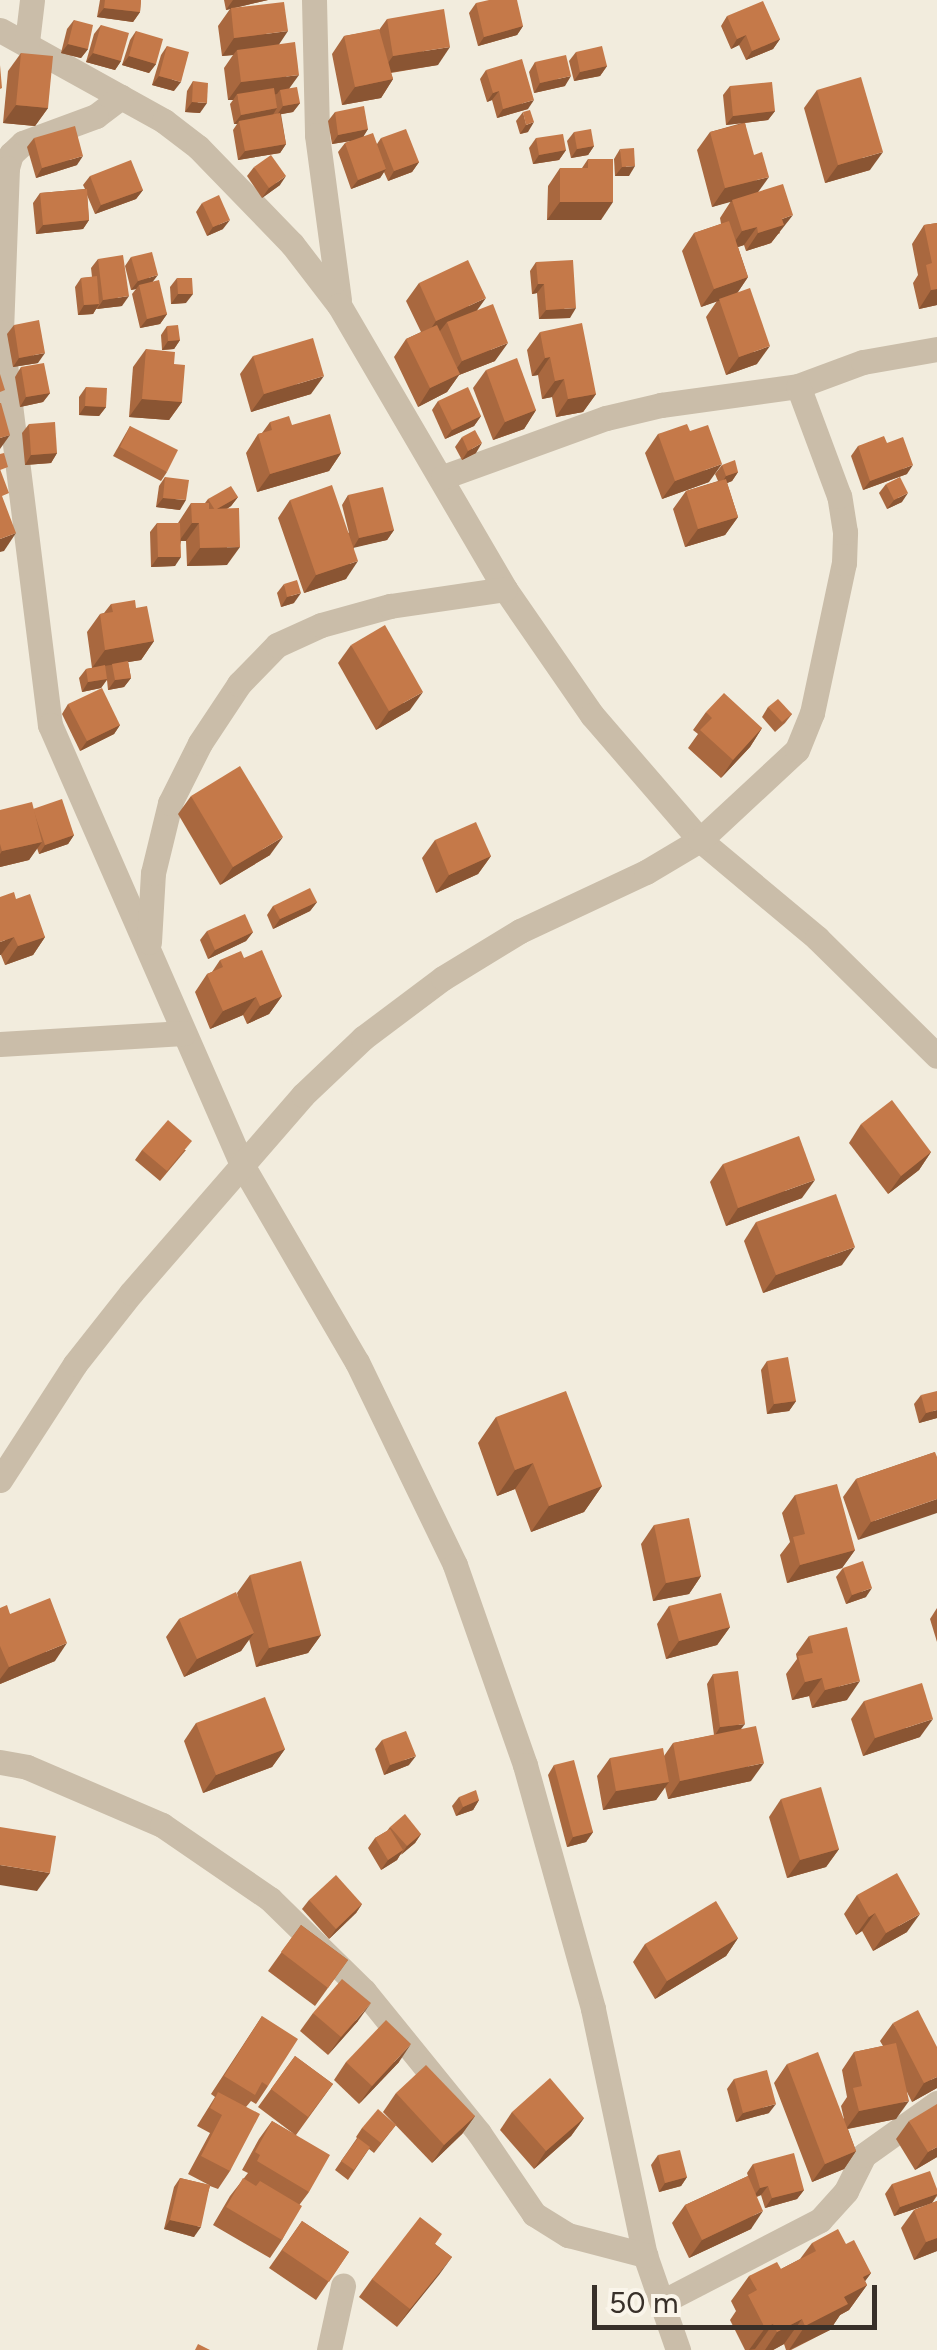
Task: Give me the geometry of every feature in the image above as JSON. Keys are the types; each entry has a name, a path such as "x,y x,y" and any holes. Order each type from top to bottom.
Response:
{"street":[{"path":"27,42 32,0"},
{"path":"314,0 317,135 340,305"},
{"path":"0,30 121,96 198,147 292,244 340,305 505,589 592,715 700,840 817,938 937,1056"},
{"path":"121,96 96,116 23,142 10,154 2,332 50,725 242,1164 357,1362 455,1565 525,1765 593,2009 646,2255 678,2350"},
{"path":"443,477 606,418 661,405 798,386 863,362 937,349"},
{"path":"0,1480 75,1364 303,1094 363,1038 443,978 520,931 646,872 700,840 796,750 812,712 844,563 845,532 839,496 798,386"},
{"path":"149,951 153,872 170,803 200,742 239,684 264,658 277,645 321,624 390,606 505,589"},
{"path":"0,1044 184,1032"},
{"path":"0,1762 27,1767 162,1824 270,1899 364,1991 478,2133 534,2214 568,2235 646,2255"},
{"path":"662,2302 820,2220 846,2191 864,2155 937,2102"},
{"path":"328,2350 343,2286"}],"building":[{"path":"105,0 141,0 140,12 104,8"},
{"path":"517,0 523,26 484,37 476,3"},
{"path":"763,1 780,39 752,51 746,35 737,39 727,16"},
{"path":"284,2 288,31 234,38 231,8"},
{"path":"444,9 450,47 393,56 387,19"},
{"path":"74,20 93,25 88,49 68,44"},
{"path":"101,25 129,33 121,61 93,53"},
{"path":"379,29 393,79 355,87 344,36"},
{"path":"136,31 163,39 156,64 129,56"},
{"path":"295,42 299,75 241,82 237,50"},
{"path":"167,46 189,52 181,82 159,76"},
{"path":"602,46 607,66 580,72 576,52"},
{"path":"21,53 53,56 48,108 16,105"},
{"path":"566,55 571,76 540,83 535,62"},
{"path":"522,59 534,100 503,109 499,91 493,93 486,70"},
{"path":"861,77 883,152 838,165 817,90"},
{"path":"193,81 208,83 207,103 192,102"},
{"path":"772,82 775,111 733,116 730,86"},
{"path":"297,87 300,103 283,106 280,90"},
{"path":"274,88 277,108 241,115 237,94"},
{"path":"364,106 368,129 338,135 335,112"},
{"path":"530,110 534,122 526,125 523,112"},
{"path":"280,113 286,144 245,151 239,121"},
{"path":"745,123 754,155 762,152 769,177 725,188 710,132"},
{"path":"75,126 83,156 42,168 34,138"},
{"path":"406,129 419,162 394,171 381,138"},
{"path":"591,129 594,146 577,149 574,132"},
{"path":"373,133 386,169 358,180 345,143"},
{"path":"563,134 566,150 539,155 536,138"},
{"path":"634,148 635,166 622,167 620,149"},
{"path":"271,155 286,176 269,188 254,167"},
{"path":"588,159 613,159 613,202 560,202 560,168 588,168"},
{"path":"131,160 143,190 101,205 90,176"},
{"path":"783,184 793,215 782,219 784,225 758,233 757,227 742,231 732,200"},
{"path":"87,189 89,220 43,225 40,193"},
{"path":"219,195 230,220 213,227 202,203"},
{"path":"729,221 748,277 714,289 694,233"},
{"path":"937,223 937,289 931,290 926,265 932,263 924,225"},
{"path":"152,252 158,275 138,281 131,257"},
{"path":"123,255 129,296 103,300 98,259"},
{"path":"468,260 486,298 436,321 419,283"},
{"path":"573,260 576,308 546,310 544,284 538,284 536,262"},
{"path":"97,276 99,304 84,305 81,278"},
{"path":"177,278 192,278 193,294 178,294"},
{"path":"159,280 167,314 147,319 139,285"},
{"path":"750,288 770,346 739,357 719,299"},
{"path":"493,304 508,343 462,361 447,322"},
{"path":"39,320 45,353 19,358 14,325"},
{"path":"582,323 596,394 568,399 564,379 555,381 550,357 545,358 540,332"},
{"path":"178,325 180,340 168,341 167,326"},
{"path":"437,325 460,374 430,388 406,339"},
{"path":"313,338 324,376 264,394 253,356"},
{"path":"146,349 175,352 174,364 185,365 182,402 142,399"},
{"path":"517,358 536,410 505,422 486,370"},
{"path":"44,363 50,393 26,397 21,367"},
{"path":"86,387 107,388 106,407 85,406"},
{"path":"468,387 481,416 452,430 438,401"},
{"path":"0,403 10,435 0,438"},
{"path":"330,414 341,453 270,474 258,434 272,430 270,422 289,416 292,425"},
{"path":"55,422 57,453 31,455 29,424"},
{"path":"687,424 690,431 708,425 722,464 675,481 658,434"},
{"path":"130,426 178,450 167,472 120,447"},
{"path":"475,430 482,443 468,451 462,437"},
{"path":"884,436 887,443 903,437 913,465 870,481 858,446"},
{"path":"4,453 8,467 0,470 0,454"},
{"path":"735,460 738,472 726,476 722,465"},
{"path":"0,469 9,493 2,496 16,533 0,539"},
{"path":"165,477 189,480 186,500 163,498"},
{"path":"900,477 908,493 894,500 886,484"},
{"path":"726,479 738,517 698,529 686,491"},
{"path":"332,485 358,561 316,575 290,500"},
{"path":"231,486 238,497 215,510 208,499"},
{"path":"383,487 394,530 359,538 348,495"},
{"path":"191,503 209,503 209,509 239,508 240,547 200,548 199,523 192,523"},
{"path":"157,523 180,523 181,557 158,557"},
{"path":"297,580 301,593 287,597 284,584"},
{"path":"135,600 136,608 147,606 154,641 105,650 100,614 113,612 111,604"},
{"path":"385,625 423,692 389,711 351,645"},
{"path":"128,661 131,678 115,680 112,664"},
{"path":"105,665 107,679 88,682 86,669"},
{"path":"102,688 120,725 87,741 68,704"},
{"path":"724,693 762,728 733,760 700,730 712,718 706,712"},
{"path":"778,699 792,714 782,722 768,707"},
{"path":"240,766 283,837 233,867 191,796"},
{"path":"62,799 74,835 45,845 33,809"},
{"path":"32,802 42,842 2,851 0,810"},
{"path":"476,822 491,856 449,875 435,840"},
{"path":"310,888 317,902 280,919 273,906"},
{"path":"14,892 16,899 30,894 45,937 18,946 14,937 0,942 0,897"},
{"path":"245,914 253,932 215,950 207,931"},
{"path":"262,950 282,996 260,1006 256,997 223,1011 207,974 223,967 220,960 241,951 244,958"},
{"path":"892,1100 931,1152 901,1176 861,1124"},
{"path":"168,1120 192,1141 167,1171 142,1150"},
{"path":"799,1136 815,1180 738,1208 723,1164"},
{"path":"836,1194 855,1247 776,1275 756,1222"},
{"path":"788,1357 796,1401 774,1404 767,1361"},
{"path":"566,1391 602,1486 549,1506 533,1463 515,1470 496,1417"},
{"path":"937,1391 937,1410 926,1413 921,1395"},
{"path":"935,1452 937,1499 871,1522 856,1479"},
{"path":"837,1484 855,1550 800,1565 793,1537 805,1534 795,1495"},
{"path":"689,1518 701,1576 666,1583 654,1525"},
{"path":"301,1561 321,1635 269,1648 250,1575"},
{"path":"863,1561 872,1588 852,1595 843,1568"},
{"path":"236,1592 254,1633 197,1659 179,1619"},
{"path":"721,1593 730,1627 679,1641 669,1606"},
{"path":"50,1598 67,1643 9,1667 0,1646 0,1608 7,1605 10,1614"},
{"path":"847,1627 860,1681 825,1690 822,1678 805,1682 798,1656 813,1653 809,1636"},
{"path":"738,1671 745,1724 720,1727 713,1674"},
{"path":"922,1683 933,1719 875,1738 864,1701"},
{"path":"265,1697 285,1749 216,1775 196,1723"},
{"path":"756,1726 764,1763 680,1781 673,1743"},
{"path":"406,1731 416,1756 390,1765 382,1740"},
{"path":"663,1748 669,1782 616,1791 610,1758"},
{"path":"574,1760 593,1832 573,1837 554,1765"},
{"path":"821,1787 839,1849 800,1860 781,1799"},
{"path":"476,1790 479,1800 463,1807 459,1797"},
{"path":"405,1814 421,1834 407,1846 390,1827"},
{"path":"0,1827 56,1836 50,1873 0,1865"},
{"path":"390,1829 403,1850 388,1860 375,1838"},
{"path":"897,1873 920,1914 886,1933 875,1913 869,1917 857,1895"},
{"path":"336,1875 362,1904 336,1929 309,1900"},
{"path":"716,1901 738,1938 667,1981 645,1944"},
{"path":"301,1925 348,1960 328,1988 281,1952"},
{"path":"342,1979 371,2003 341,2037 313,2013"},
{"path":"918,2010 937,2047 937,2077 924,2083 893,2023"},
{"path":"262,2016 298,2039 268,2086 262,2082 255,2095 224,2076"},
{"path":"386,2020 411,2044 372,2086 346,2062"},
{"path":"896,2043 909,2101 859,2111 853,2088 862,2086 854,2052"},
{"path":"818,2052 856,2151 825,2164 787,2064"},
{"path":"295,2056 333,2084 308,2117 271,2089"},
{"path":"426,2065 475,2116 444,2145 396,2093"},
{"path":"767,2070 776,2104 743,2113 734,2079"},
{"path":"550,2078 584,2118 546,2151 512,2112"},
{"path":"218,2092 260,2114 230,2171 201,2156 222,2115 210,2108"},
{"path":"937,2104 937,2147 928,2152 909,2121"},
{"path":"378,2109 396,2125 381,2143 362,2128"},
{"path":"272,2121 330,2155 309,2192 257,2161 260,2155 255,2152"},
{"path":"358,2138 370,2147 354,2170 341,2161"},
{"path":"680,2150 687,2177 665,2183 658,2155"},
{"path":"794,2153 804,2190 772,2198 768,2186 760,2188 753,2164"},
{"path":"930,2171 937,2194 900,2207 892,2184"},
{"path":"748,2176 763,2211 702,2240 685,2205"},
{"path":"180,2178 210,2185 201,2227 170,2220"},
{"path":"243,2178 256,2186 260,2181 302,2206 282,2240 226,2207"},
{"path":"937,2201 937,2238 926,2242 914,2210"},
{"path":"420,2217 442,2234 435,2244 452,2257 410,2309 372,2279"},
{"path":"302,2221 349,2252 329,2282 282,2250"},
{"path":"838,2229 846,2244 854,2240 871,2273 863,2277 867,2285 844,2297 848,2304 805,2326 802,2319 777,2332 773,2324 765,2328 748,2295 757,2290 749,2276 777,2262 781,2269 816,2251 812,2243"}]}
